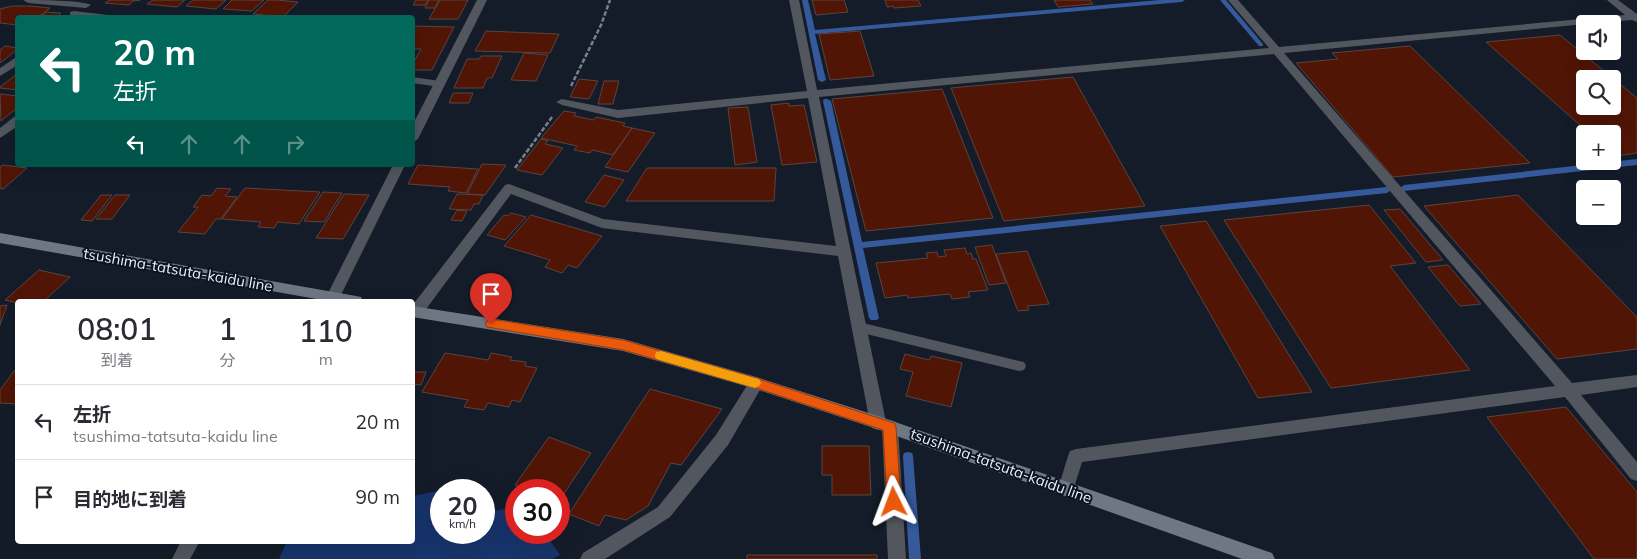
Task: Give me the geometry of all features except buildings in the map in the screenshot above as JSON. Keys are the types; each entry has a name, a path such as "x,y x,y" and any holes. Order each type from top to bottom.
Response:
{"main road":[{"name":"tsushima-tatsuta-kaidu line","path":"0,238 332,299"},
{"name":"tsushima-tatsuta-kaidu line","path":"415,312 623,345 756,383 884,425 1266,559"}],"street":[{"path":"28,0 89,3"},
{"path":"415,133 482,0"},
{"path":"794,0 859,327 884,425 897,559"},
{"path":"1233,0 1568,390 1637,474"},
{"path":"1612,0 1636,18"},
{"path":"73,15 89,3"},
{"path":"562,102 618,114 1276,50 1636,18"},
{"path":"0,73 15,61"},
{"path":"0,134 15,122"},
{"path":"332,299 398,167"},
{"path":"415,311 509,188 602,222 844,252"},
{"path":"1066,490 1076,456 1637,381"},
{"path":"589,559 664,512 722,440 756,383"},
{"path":"181,559 189,544"}],"lane":[{"path":"415,80 440,84"},
{"path":"859,327 1020,366"}],"shaded area":[{"path":"430,493 430,544 495,544 495,511 505,509 505,544 552,544 560,555 552,559 279,559 286,544 415,544 415,496"}],"waterway":[{"path":"805,0 822,80"},
{"path":"812,32 1182,0"},
{"path":"1223,0 1261,45"},
{"path":"827,101 874,318"},
{"path":"1404,188 1637,162"},
{"path":"859,245 1387,190"},
{"path":"908,456 915,559"}],"slow traffic":[{"path":"661,356 755,383"}],"route":[{"path":"491,324 623,345 756,383 890,427 894,502"}]}
